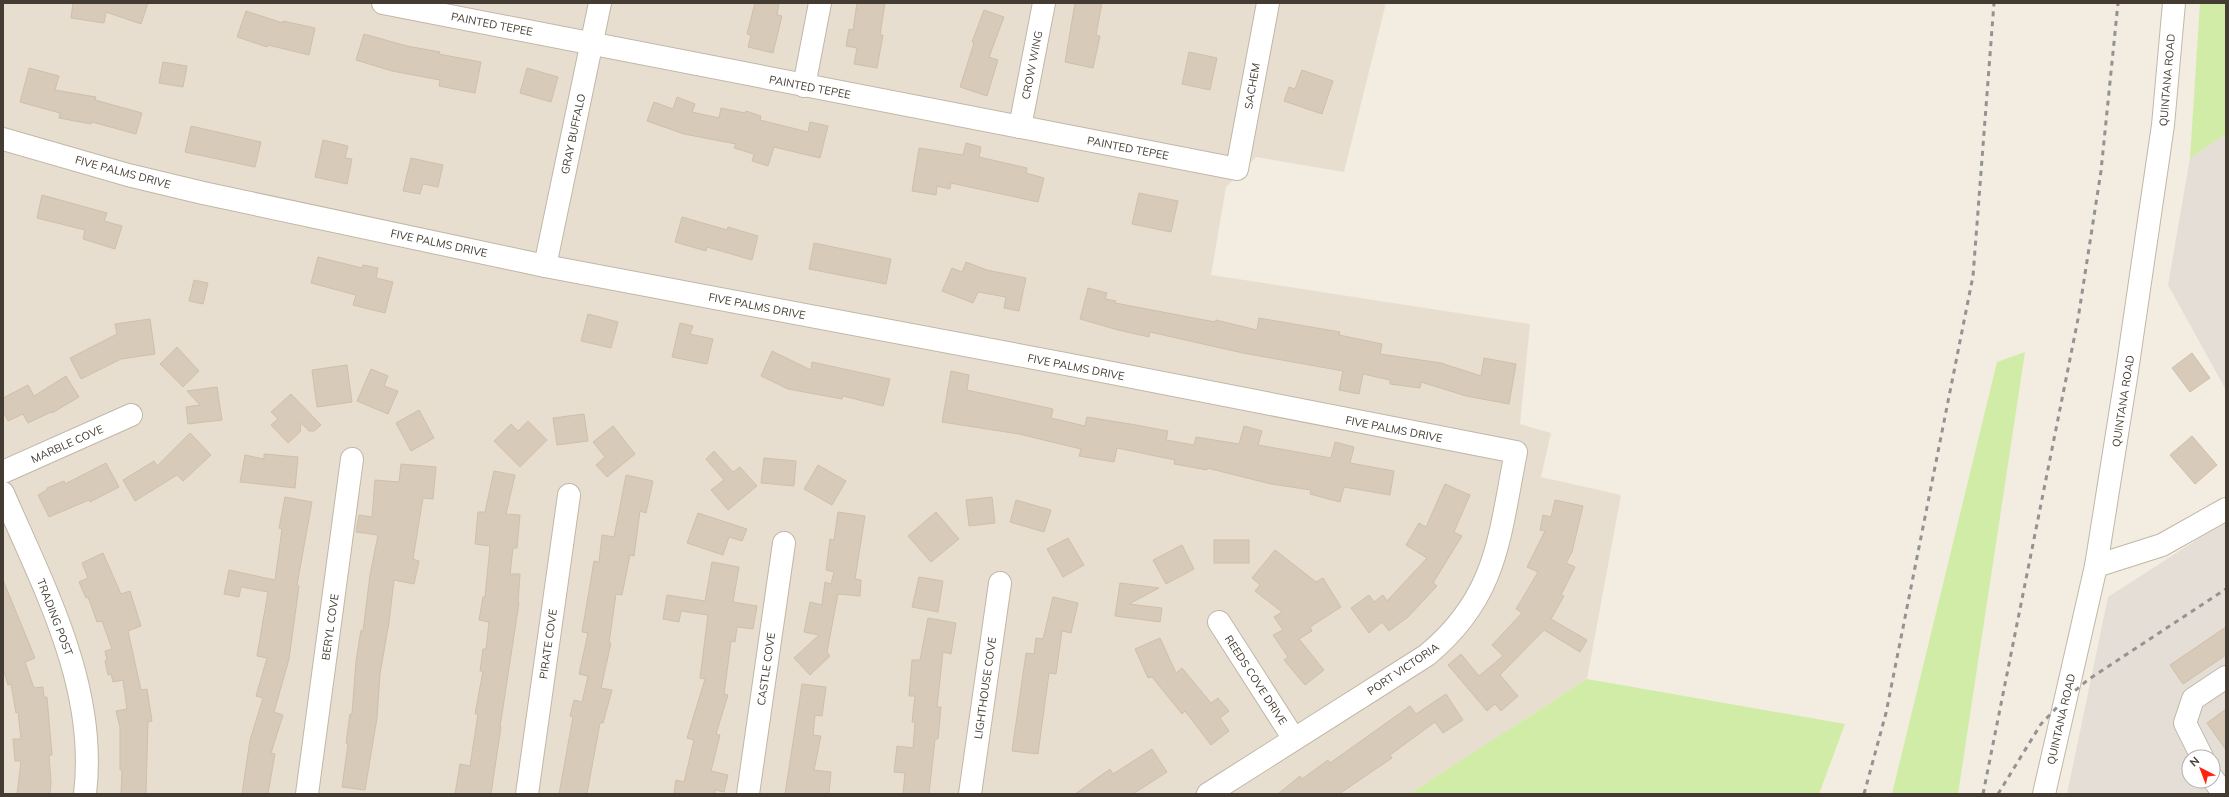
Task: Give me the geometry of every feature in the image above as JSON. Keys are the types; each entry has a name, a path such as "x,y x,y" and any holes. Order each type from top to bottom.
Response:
{"street":[{"name":"PAINTED TEPEE","path":"383,3 1237,169"},
{"name":"GRAY BUFFALO","path":"545,266 600,3"},
{"path":"804,86 820,3"},
{"name":"CROW WING","path":"1020,127 1044,3"},
{"name":"SACHEM","path":"1237,169 1268,3"},
{"name":"QUINTANA ROAD","path":"2044,794 2096,566 2128,371 2163,125 2174,3"},
{"name":"FIVE PALMS DRIVE","path":"3,139 128,175 203,193 545,266 1071,365 1516,452"},
{"name":"MARBLE COVE","path":"3,472 131,415"},
{"name":"PORT VICTORIA","path":"1208,794 1427,655 1446,638 1467,614 1478,598 1493,562 1516,452"},
{"name":"BERYL COVE","path":"307,794 352,459"},
{"name":"TRADING POST","path":"3,493 56,614 76,677 86,744 87,776 85,794"},
{"name":"PIRATE COVE","path":"527,794 569,495"},
{"path":"2096,566 2162,545 2226,509"},
{"name":"CASTLE COVE","path":"748,794 784,543"},
{"name":"LIGHTHOUSE COVE","path":"970,794 1000,583"},
{"name":"REEDS COVE DRIVE","path":"1219,622 1294,739"},
{"path":"2198,749 2186,723 2193,698 2226,677"}],"shaded area":[{"path":"3,3 1386,3 1344,172 1256,157 1226,187 1211,275 1530,324 1520,424 1551,433 1541,477 1621,495 1587,679 1409,794 3,794"},
{"path":"2226,134 2226,390 2168,285 2190,158"},
{"path":"2226,521 2226,794 2067,794 2108,597"}],"green space":[{"path":"2200,3 2226,3 2226,134 2190,158"},
{"path":"2025,352 1958,794 1892,794 1997,362"},
{"path":"1587,679 1845,724 1819,794 1409,794"}],"building":[{"path":"73,3 148,3 141,24 106,12 104,23 71,18"},
{"path":"755,3 779,3 777,15 782,16 773,53 748,47 751,35 747,34"},
{"path":"857,3 885,3 880,35 883,35 877,68 854,64 857,48 846,46 849,29 853,30"},
{"path":"1075,3 1102,3 1096,35 1100,36 1093,68 1065,62"},
{"path":"984,10 1004,17 989,57 998,60 987,96 960,87 974,43 972,42"},
{"path":"246,11 283,23 283,21 315,28 309,55 268,45 267,47 237,37"},
{"path":"364,34 407,46 440,52 439,54 481,62 475,93 439,86 440,80 392,71 356,60"},
{"path":"1189,52 1217,58 1210,90 1182,84"},
{"path":"163,62 187,66 183,87 159,83"},
{"path":"29,68 59,76 55,90 96,97 95,100 142,113 136,134 92,122 91,124 59,118 60,113 20,102"},
{"path":"527,68 558,77 551,102 520,93"},
{"path":"1302,70 1333,81 1322,114 1284,101 1289,87 1295,89"},
{"path":"677,97 695,104 692,112 719,118 721,108 745,113 746,111 761,116 760,120 808,132 810,122 828,126 820,158 774,147 768,166 752,161 754,154 734,148 736,144 684,134 647,121 654,102 673,109"},
{"path":"191,126 261,142 255,167 185,152"},
{"path":"323,140 348,146 345,158 352,159 347,184 315,177"},
{"path":"966,143 981,147 979,157 1027,168 1026,173 1044,178 1038,202 951,183 950,189 937,186 936,195 912,191 919,148 963,155"},
{"path":"411,158 443,165 438,187 423,184 420,194 403,191"},
{"path":"1139,193 1178,201 1171,232 1132,224"},
{"path":"42,195 107,213 104,221 122,226 115,249 83,239 85,230 37,218"},
{"path":"682,217 727,230 728,227 758,236 752,260 707,247 706,251 675,242"},
{"path":"814,243 891,259 886,284 809,269"},
{"path":"318,257 362,268 363,265 378,268 376,278 393,282 385,313 353,305 356,295 311,283"},
{"path":"966,262 987,270 1026,278 1019,311 1004,308 1006,297 978,292 973,303 942,291 952,268 962,272"},
{"path":"194,280 208,283 203,304 189,301"},
{"path":"1088,288 1107,293 1105,299 1116,301 1115,303 1215,322 1216,320 1257,330 1259,318 1340,332 1339,335 1382,344 1380,354 1441,363 1481,376 1484,358 1516,364 1509,404 1466,396 1421,382 1420,388 1390,384 1390,380 1363,374 1359,394 1339,390 1343,371 1243,353 1150,332 1149,337 1118,330 1080,319"},
{"path":"588,314 618,322 611,348 581,341"},
{"path":"150,319 155,354 121,359 81,379 70,358 117,334 115,324"},
{"path":"680,323 693,326 690,334 713,339 707,364 672,357"},
{"path":"177,347 199,371 183,387 160,364"},
{"path":"772,351 811,370 812,362 890,379 883,406 843,396 842,399 788,389 761,376"},
{"path":"2192,353 2210,378 2190,392 2172,368"},
{"path":"347,365 352,402 317,407 312,370"},
{"path":"371,369 388,376 384,386 398,391 388,414 357,401"},
{"path":"951,371 969,375 967,390 1053,409 1051,418 1085,426 1087,417 1136,425 1168,431 1166,440 1194,445 1196,437 1239,444 1244,426 1262,431 1258,445 1331,458 1335,442 1354,447 1350,463 1394,471 1390,495 1344,487 1340,502 1310,494 1311,490 1271,484 1207,468 1207,470 1174,464 1175,460 1117,448 1114,462 1079,456 1081,449 1019,434 942,422"},
{"path":"66,376 79,397 52,413 51,412 28,423 23,414 8,421 3,411 3,398 28,385 34,396"},
{"path":"217,387 222,420 188,424 186,407 200,405 187,391"},
{"path":"291,394 321,425 314,431 309,431 301,423 300,432 288,443 271,425 278,419 271,412"},
{"path":"419,410 434,438 411,451 396,423"},
{"path":"584,414 588,441 557,445 553,418"},
{"path":"528,421 547,440 520,467 494,441 511,424 518,431"},
{"path":"613,426 635,454 607,477 596,465 605,457 593,442"},
{"path":"190,433 211,455 183,481 177,475 135,501 123,480 154,461 157,466"},
{"path":"2192,436 2217,465 2195,484 2170,455"},
{"path":"714,451 733,472 740,467 757,486 728,510 711,490 724,480 706,459"},
{"path":"264,454 298,457 295,488 240,482 245,455 264,459"},
{"path":"764,458 796,461 794,486 761,483"},
{"path":"106,463 119,487 90,502 89,500 49,517 38,495 47,490 47,488 64,481 65,484"},
{"path":"401,464 436,467 433,499 423,498 413,559 419,561 414,584 394,580 389,622 380,674 377,718 365,790 342,787 348,744 346,743 350,714 352,714 356,661 361,630 363,631 370,575 378,535 356,532 359,515 372,517 375,480 399,482"},
{"path":"818,465 846,481 832,505 804,489"},
{"path":"494,471 515,475 506,514 520,515 517,548 513,548 510,574 520,574 519,603 491,794 455,794 460,764 470,766 478,714 475,714 483,671 480,671 483,649 486,649 489,622 479,620 483,597 485,597 490,546 475,544 478,512 485,512"},
{"path":"626,475 653,481 646,513 640,511 634,556 630,555 622,595 616,594 609,643 611,643 601,688 612,690 603,723 600,723 587,794 559,794 573,717 570,716 574,700 582,702 588,676 579,674 588,633 582,632 594,561 599,562 602,535 614,537"},
{"path":"1445,484 1470,495 1454,532 1462,536 1433,583 1437,586 1408,617 1389,631 1382,622 1369,633 1351,608 1369,595 1374,602 1383,595 1387,601 1427,558 1406,545 1419,523 1426,527"},
{"path":"285,497 312,502 297,585 299,586 289,659 274,712 283,715 271,753 275,754 268,794 242,794 250,740 263,698 256,696 267,658 257,656 268,592 241,587 239,597 224,594 229,570 275,580 282,529 279,528"},
{"path":"992,497 995,523 969,526 966,500"},
{"path":"1016,500 1051,510 1044,532 1010,522"},
{"path":"1555,500 1583,506 1572,552 1566,563 1575,567 1561,595 1564,596 1551,619 1587,640 1580,652 1544,630 1500,675 1518,696 1501,711 1495,704 1487,711 1448,665 1461,654 1479,676 1503,656 1492,645 1522,613 1516,609 1538,572 1527,567 1545,531 1540,530 1543,515 1551,517"},
{"path":"838,512 865,516 855,579 861,580 860,596 838,594 827,652 830,656 810,675 794,658 819,635 804,632 810,602 822,605 825,582 831,584 834,572 826,570 830,539 834,540"},
{"path":"936,512 959,539 931,562 908,536"},
{"path":"698,513 747,529 742,541 729,537 723,555 687,543"},
{"path":"1068,538 1084,565 1063,577 1047,549"},
{"path":"1214,540 1249,540 1249,563 1214,563"},
{"path":"1182,545 1194,569 1166,584 1153,560"},
{"path":"1275,550 1316,582 1323,578 1341,607 1310,627 1312,631 1299,639 1324,670 1305,685 1284,660 1288,657 1273,635 1283,630 1274,617 1282,612 1255,591 1260,585 1252,578"},
{"path":"103,553 121,594 130,591 141,626 128,631 141,690 147,689 152,721 148,722 146,794 121,794 122,770 120,770 120,727 116,711 127,709 123,680 113,682 111,674 108,675 105,661 107,660 105,651 112,649 102,621 97,622 88,597 86,598 79,582 88,578 82,563"},
{"path":"712,562 739,567 733,602 757,606 753,629 737,627 735,642 731,641 724,694 728,695 716,734 720,735 711,771 728,775 724,792 715,790 715,794 674,793 676,780 684,782 694,740 687,738 705,679 700,678 708,615 681,611 679,622 663,619 667,595 705,601"},
{"path":"919,577 943,581 938,612 912,607"},
{"path":"3,580 35,658 25,662 34,688 43,687 44,697 47,697 52,755 49,755 51,782 50,794 17,794 21,761 15,761 13,739 21,739 18,712 16,713 11,684 8,685 3,668"},
{"path":"1120,583 1159,588 1129,604 1162,608 1160,622 1115,616"},
{"path":"1053,597 1078,603 1071,633 1062,631 1056,674 1049,673 1038,754 1012,751 1026,653 1034,654 1036,638 1043,639"},
{"path":"928,618 956,623 951,654 943,652 937,707 941,707 938,739 935,739 929,794 903,794 905,773 894,772 897,746 913,748 915,722 912,722 915,696 909,696 912,660 920,660"},
{"path":"2226,627 2226,655 2183,684 2170,665"},
{"path":"1160,638 1176,673 1182,668 1211,703 1218,698 1229,711 1220,718 1229,731 1211,745 1185,711 1182,714 1152,677 1148,678 1135,649"},
{"path":"802,684 826,687 822,716 815,715 813,735 821,736 814,770 831,772 829,794 785,794"},
{"path":"1446,694 1463,720 1443,733 1435,722 1390,755 1392,758 1339,794 1278,794 1300,776 1302,779 1328,760 1330,763 1410,706 1416,714"},
{"path":"2226,709 2226,750 2207,723"},
{"path":"1152,749 1167,772 1133,794 1075,794 1110,769 1113,774"}],"railway":[{"path":"1864,794 1886,713 1973,276 1994,3"},
{"path":"1983,794 2078,319 2101,171 2118,3"},
{"path":"1998,794 2041,724 2065,699 2089,679 2226,589"}]}
